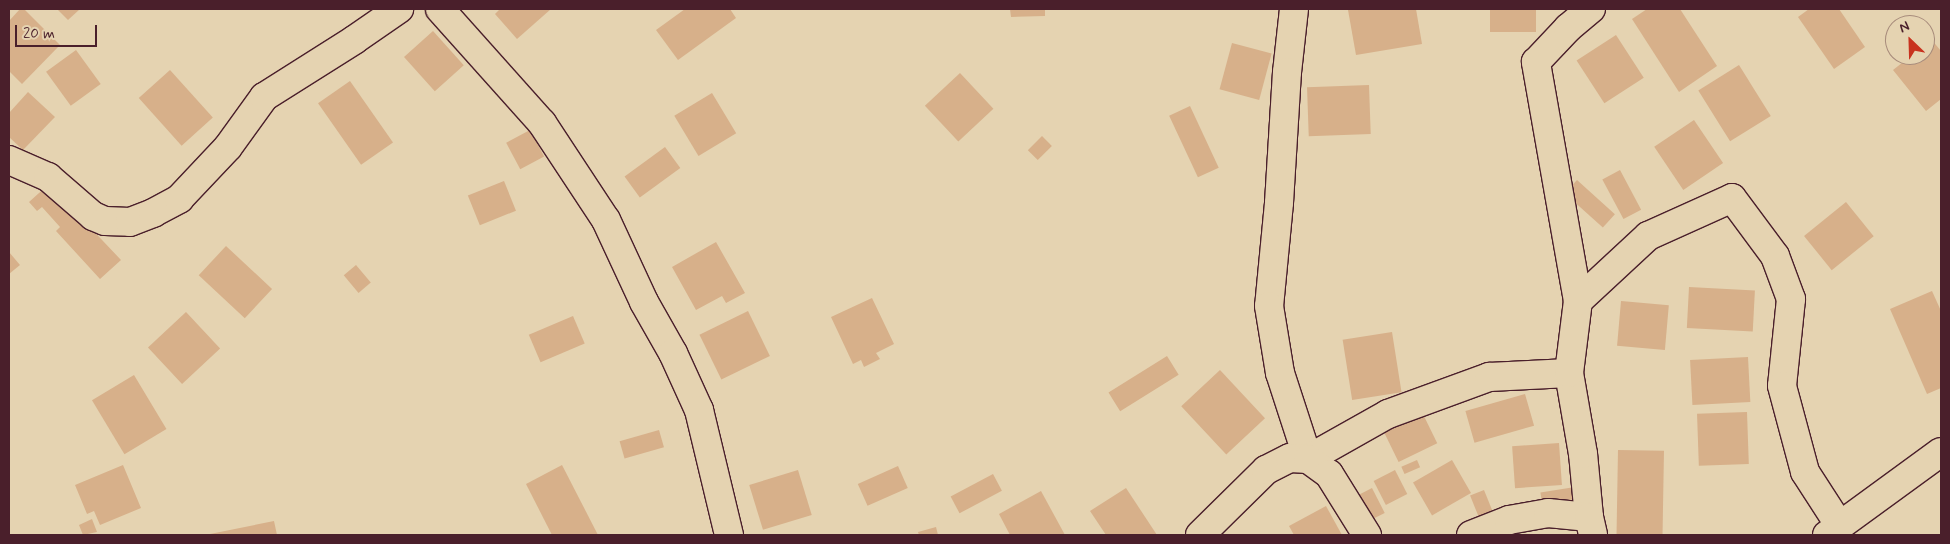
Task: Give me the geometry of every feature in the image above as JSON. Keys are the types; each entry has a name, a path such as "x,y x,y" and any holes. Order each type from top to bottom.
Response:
{"street":[{"path":"9,160 48,177 93,216 106,222 130,222 153,213 179,199 228,147 264,97 399,9"},
{"path":"440,9 542,123 606,220 644,302 674,353 699,410 729,535"},
{"path":"1294,9 1287,72 1279,203 1269,306 1280,373 1308,459"},
{"path":"1471,535 1509,520 1548,513 1591,526 1583,454 1569,373 1578,301 1536,62 1568,28 1591,9"},
{"path":"1578,301 1648,236 1732,198 1775,256 1791,300 1782,386 1805,472 1834,531 1941,452"},
{"path":"1308,459 1388,414 1489,377 1569,373"},
{"path":"1200,535 1266,470 1290,458 1308,459 1329,474 1367,535"}],"building":[{"path":"20,9 24,9 60,45 22,84 9,71 9,21"},
{"path":"57,9 80,9 68,20"},
{"path":"500,9 551,9 517,39 495,14"},
{"path":"685,9 730,9 736,18 678,60 656,30"},
{"path":"1010,9 1045,9 1045,16 1011,17"},
{"path":"1416,9 1422,44 1356,55 1348,10"},
{"path":"1490,9 1536,9 1536,32 1490,32"},
{"path":"1647,9 1680,9 1717,66 1679,92 1632,19"},
{"path":"1809,9 1839,9 1865,47 1834,69 1798,17"},
{"path":"433,31 464,65 435,91 404,57"},
{"path":"1616,35 1644,78 1604,103 1577,61"},
{"path":"1232,43 1272,54 1259,100 1220,89"},
{"path":"1935,44 1941,51 1941,99 1926,111 1893,70 1899,65 1935,65"},
{"path":"76,50 101,84 71,106 46,72"},
{"path":"1739,65 1771,116 1730,141 1698,90"},
{"path":"170,70 213,118 182,146 139,98"},
{"path":"960,73 993,109 958,142 925,106"},
{"path":"350,81 393,142 361,165 318,103"},
{"path":"1369,85 1371,134 1309,136 1307,87"},
{"path":"28,92 55,117 23,150 9,137 9,113"},
{"path":"712,93 736,133 698,156 674,116"},
{"path":"1190,106 1219,168 1198,177 1169,116"},
{"path":"1694,120 1723,163 1683,190 1654,147"},
{"path":"530,130 544,156 520,169 506,143"},
{"path":"1042,136 1052,146 1038,160 1028,150"},
{"path":"665,147 680,168 640,197 625,176"},
{"path":"1620,170 1641,210 1623,219 1602,179"},
{"path":"1577,180 1615,214 1603,228 1565,193"},
{"path":"504,181 516,211 480,225 468,196"},
{"path":"49,184 121,260 100,279 56,231 60,227 42,207 37,211 29,202"},
{"path":"1846,202 1874,236 1832,270 1804,236"},
{"path":"716,242 745,293 726,303 722,296 696,310 672,267"},
{"path":"226,246 272,289 245,318 199,275"},
{"path":"9,252 20,265 9,274"},
{"path":"356,265 371,283 359,293 344,275"},
{"path":"1689,287 1755,290 1753,331 1687,328"},
{"path":"1932,291 1941,311 1941,388 1927,394 1890,309"},
{"path":"872,298 894,344 876,353 880,359 864,367 861,360 853,364 831,317"},
{"path":"1621,301 1669,305 1665,350 1617,346"},
{"path":"748,311 770,356 721,380 699,335"},
{"path":"186,312 220,349 182,384 148,347"},
{"path":"573,316 585,344 541,362 529,335"},
{"path":"1392,332 1402,392 1352,400 1343,340"},
{"path":"1167,356 1179,375 1120,411 1108,393"},
{"path":"1748,357 1750,402 1692,405 1690,360"},
{"path":"1220,370 1265,418 1226,454 1181,406"},
{"path":"134,375 166,429 124,454 92,400"},
{"path":"1525,394 1534,426 1474,443 1465,411"},
{"path":"1421,410 1437,443 1399,462 1382,429"},
{"path":"1747,412 1749,464 1699,466 1697,414"},
{"path":"659,430 664,447 625,459 620,441"},
{"path":"1559,443 1562,485 1515,488 1512,446"},
{"path":"1618,450 1664,451 1663,535 1617,535"},
{"path":"1417,460 1420,467 1404,474 1401,467"},
{"path":"1452,460 1471,493 1432,515 1413,482"},
{"path":"123,465 141,508 100,525 94,511 87,514 75,485"},
{"path":"562,465 598,535 552,535 526,484"},
{"path":"898,466 908,488 868,506 858,484"},
{"path":"798,470 812,515 763,530 749,485"},
{"path":"1395,470 1407,494 1386,505 1374,481"},
{"path":"993,474 1002,491 960,513 951,497"},
{"path":"1575,487 1577,499 1542,504 1540,492"},
{"path":"1126,488 1157,535 1106,535 1090,511"},
{"path":"1372,488 1385,513 1369,521 1356,496"},
{"path":"1484,490 1493,512 1479,518 1470,496"},
{"path":"1041,491 1065,535 1010,535 999,514"},
{"path":"1326,506 1342,535 1294,535 1289,526"},
{"path":"92,519 97,532 83,535 79,525"},
{"path":"274,521 277,535 210,535 210,534"},
{"path":"936,527 938,535 919,535 918,532"}]}
